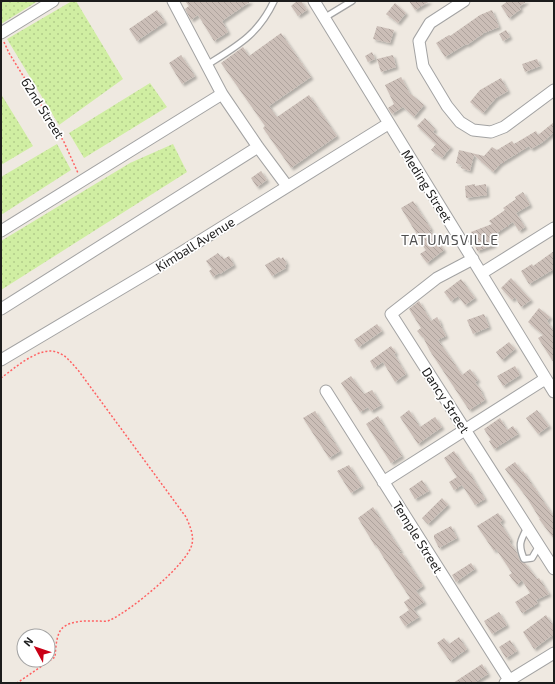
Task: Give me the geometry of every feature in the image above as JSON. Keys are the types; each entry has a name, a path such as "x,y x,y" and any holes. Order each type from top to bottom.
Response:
{"street":[{"path":"2,36 53,1"},
{"path":"173,1 222,94 287,186"},
{"name":"Meding Street","path":"314,1 388,124 482,273 554,392"},
{"path":"464,1 430,23 419,41 423,66 449,109 460,122 474,130 491,132 504,127 554,90"},
{"path":"1,231 222,94"},
{"name":"Kimball Avenue","path":"1,360 166,262 388,124"},
{"path":"1,309 258,147"},
{"path":"482,273 554,228"},
{"name":"Dancy Street","path":"473,259 437,278 391,314 554,569"},
{"path":"383,482 545,379"},
{"name":"Temple Street","path":"326,391 509,682"},
{"path":"509,682 554,653"}],"lane":[{"path":"207,65 238,46 248,37 261,24 274,1"},
{"path":"324,18 352,1"},
{"path":"528,528 522,537 519,548 524,559 532,558 539,546"}],"path":[{"name":"62nd Street","path":"2,36 9,53 64,142 82,182"},
{"path":"1,378 41,352 58,352 66,357 78,370 186,517 192,534 192,544 188,555 174,570 139,601 109,621 72,622 63,626 56,640 55,657 17,683"}],"green space":[{"path":"1,1 38,1 1,24"},
{"path":"72,1 76,1 123,79 59,125 7,39"},
{"path":"150,83 167,107 84,158 69,133"},
{"path":"1,94 33,146 1,165"},
{"path":"57,144 71,170 1,215 1,177"},
{"path":"173,144 187,172 1,290 1,241 130,163"}],"building":[{"path":"185,1 251,1 222,21 228,32 214,41 198,15 191,20 185,9 189,6"},
{"path":"297,1 301,1 307,10 298,16 291,6"},
{"path":"409,1 430,1 415,10"},
{"path":"508,1 527,1 519,7 521,9 509,18 501,6"},
{"path":"395,3 406,13 398,23 386,14"},
{"path":"157,10 165,22 137,41 129,29"},
{"path":"492,10 499,27 484,33 467,45 466,44 445,57 436,43 449,35 450,36 480,15"},
{"path":"377,26 394,30 390,43 373,39"},
{"path":"506,30 510,37 503,41 499,34"},
{"path":"281,33 311,77 269,106 277,117 309,95 337,136 291,168 263,128 265,126 221,63 243,47 249,56"},
{"path":"372,52 375,59 368,62 365,56"},
{"path":"181,55 195,76 182,84 169,63"},
{"path":"393,55 396,67 381,72 377,59"},
{"path":"537,59 540,66 525,72 522,64"},
{"path":"401,77 410,94 424,105 414,117 403,107 392,114 388,108 394,104 385,85"},
{"path":"501,78 508,91 496,98 483,113 470,102 480,90"},
{"path":"425,118 435,129 433,132 451,147 442,158 431,150 436,144 417,126"},
{"path":"554,122 554,132 543,142 531,149 529,146 500,164 493,172 474,155 470,171 461,168 462,165 456,163 459,150 484,156 492,147 497,150 512,141 514,144 536,131 538,135"},
{"path":"261,171 267,180 257,187 251,178"},
{"path":"475,184 475,186 486,184 487,195 466,198 465,186"},
{"path":"523,192 530,205 516,213 525,227 519,231 513,222 491,237 494,245 477,251 471,232 492,224 489,221 505,210 503,208"},
{"path":"413,201 431,229 429,230 444,250 427,263 420,254 426,250 401,208"},
{"path":"554,251 554,269 529,284 521,271 532,264 533,266"},
{"path":"218,253 224,259 229,256 234,265 213,277 209,271 212,269 206,261"},
{"path":"279,257 281,259 283,257 287,264 285,265 286,268 272,276 265,265"},
{"path":"511,278 531,300 521,307 515,297 512,300 501,288"},
{"path":"461,279 475,298 465,305 458,296 451,301 444,292"},
{"path":"419,301 431,321 437,317 446,336 438,340 462,375 470,369 478,380 475,382 482,392 485,400 469,410 430,351 423,337 417,331 421,328 409,309"},
{"path":"539,308 550,317 547,321 554,332 554,363 538,338 543,335 528,322"},
{"path":"484,314 489,327 473,334 467,320"},
{"path":"377,324 382,331 359,347 354,340"},
{"path":"509,342 515,349 502,360 496,352"},
{"path":"391,346 406,374 395,382 383,362 374,368 370,361"},
{"path":"515,366 520,375 503,386 497,376"},
{"path":"351,376 364,394 372,390 381,405 371,411 368,407 360,412 341,383"},
{"path":"409,410 420,427 435,417 442,427 418,444 400,417"},
{"path":"537,410 549,426 538,434 526,418"},
{"path":"315,411 340,451 329,458 303,418"},
{"path":"378,416 402,456 391,463 366,424"},
{"path":"500,418 507,430 513,426 518,434 494,449 489,441 491,440 484,429"},
{"path":"454,451 467,471 468,470 485,499 475,505 462,485 454,490 449,482 457,477 444,458"},
{"path":"515,462 522,472 523,471 554,517 554,539 539,519 527,498 505,469"},
{"path":"349,465 362,486 351,493 337,471"},
{"path":"422,480 429,491 415,499 409,489"},
{"path":"442,498 448,505 428,524 422,518"},
{"path":"373,507 401,551 397,554 402,553 423,586 416,591 424,602 413,609 419,617 405,626 399,617 409,610 404,602 410,598 358,518"},
{"path":"498,513 503,520 500,522 511,540 509,541 517,553 520,561 525,563 537,579 539,578 549,594 536,600 538,603 522,613 515,602 530,593 522,580 517,585 509,575 512,573 496,549 494,551 477,526"},
{"path":"451,526 457,538 439,548 434,535"},
{"path":"471,563 475,569 456,582 452,575"},
{"path":"499,612 507,625 492,634 484,621"},
{"path":"546,615 554,627 554,634 534,649 523,632"},
{"path":"459,637 467,649 450,661 437,643 444,638 449,644"},
{"path":"510,640 517,651 506,658 499,647"},
{"path":"482,664 488,674 474,683 453,683"}],"district":[{"name":"TATUMSVILLE","path":"450,240"}]}
